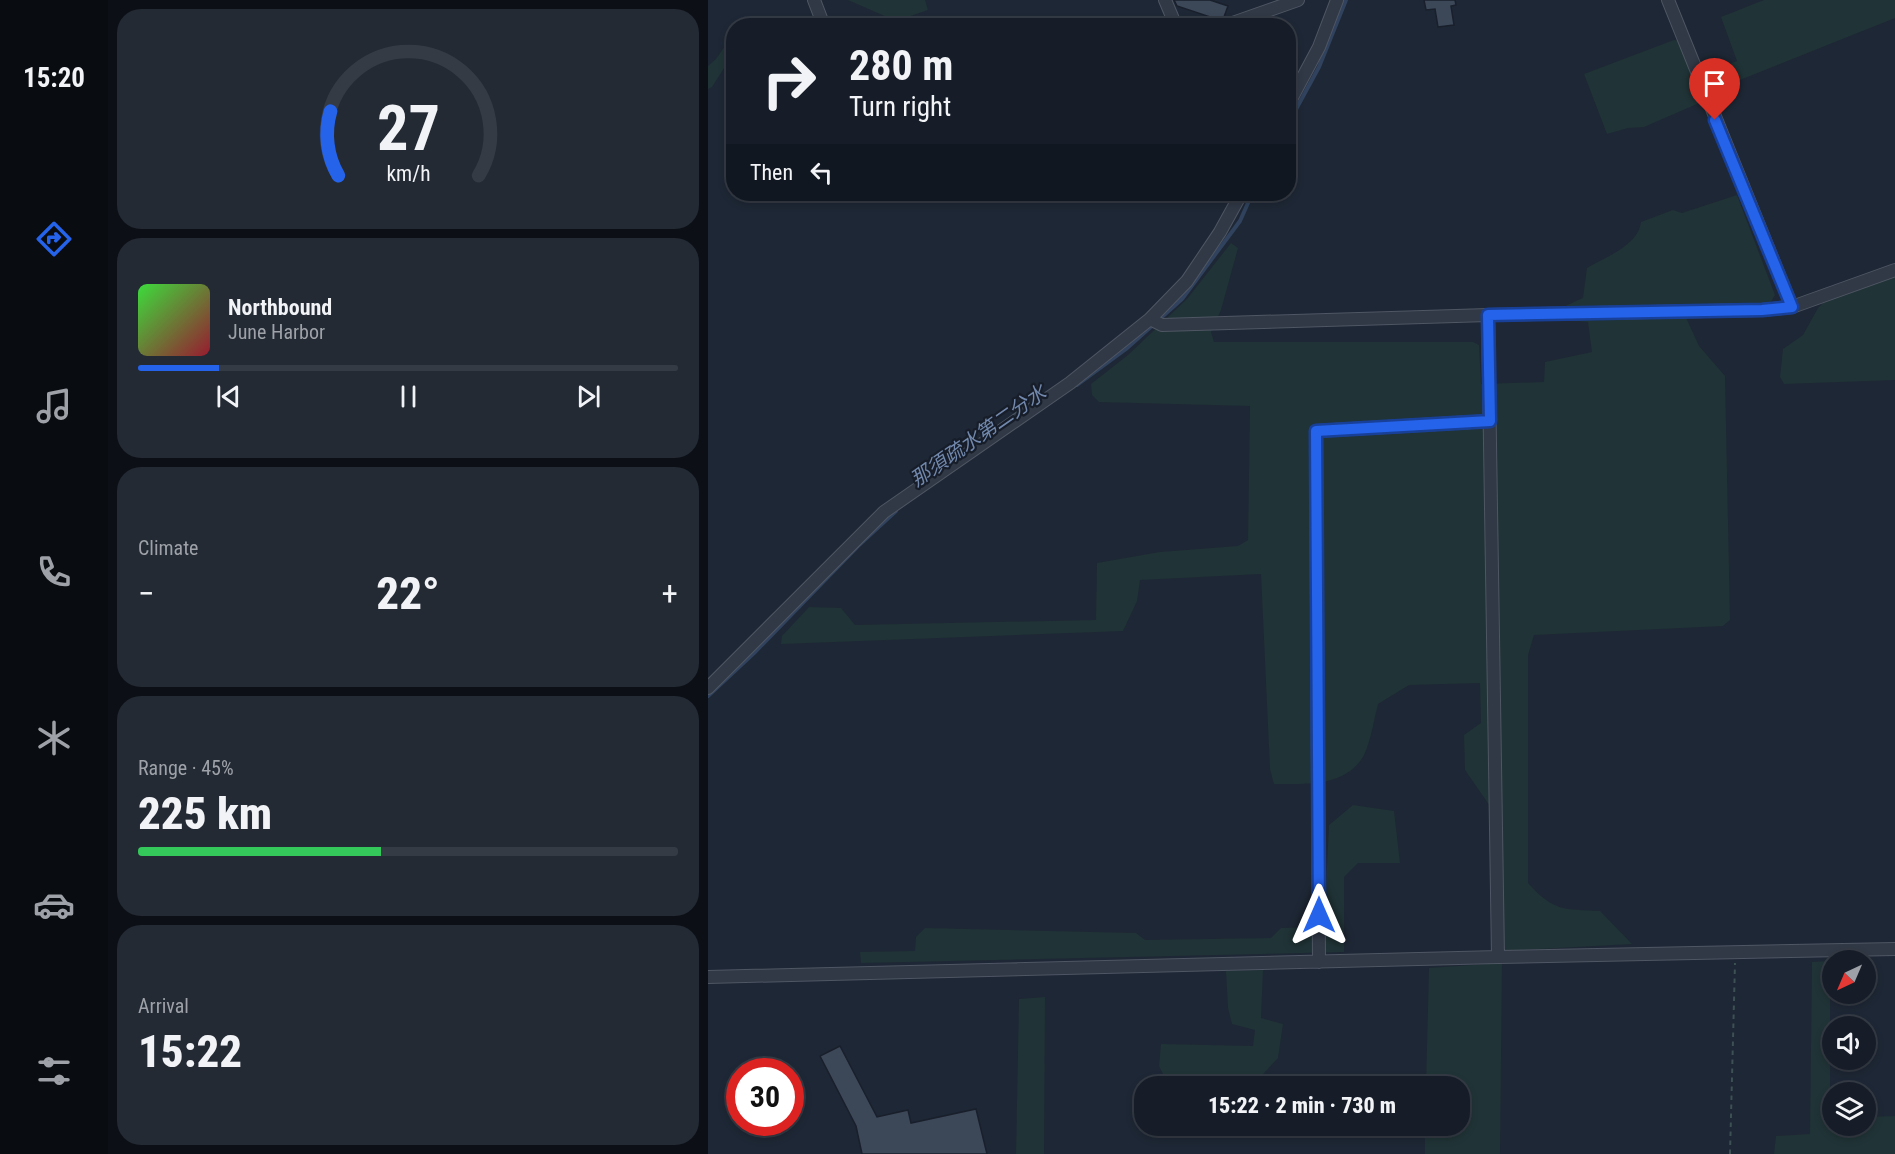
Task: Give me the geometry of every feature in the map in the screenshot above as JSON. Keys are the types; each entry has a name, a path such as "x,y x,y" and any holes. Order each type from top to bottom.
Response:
{"street":[{"path":"814,0 821,18"},
{"path":"1165,0 1173,18"},
{"path":"1247,18 1298,0"},
{"path":"1296,90 1319,47 1337,0"},
{"path":"1668,0 1792,307"},
{"path":"708,688 884,512 1070,383 1150,319 1187,281 1220,232 1237,201"},
{"path":"1150,319 1161,325 1488,315 1762,310 1792,307 1895,270"},
{"path":"1488,315 1498,957"},
{"path":"1319,962 1316,431 1490,421"},
{"path":"708,976 1895,949"}],"path":[{"path":"1730,1154 1736,951"}],"green space":[{"path":"848,0 925,0 928,10 905,18 889,18"},
{"path":"1764,0 1895,0 1895,18 1700,96 1697,104 1644,127 1628,128 1607,134 1584,74 1674,40 1679,41 1694,77 1737,61 1721,17"},
{"path":"726,44 726,65 712,87 708,89 708,66"},
{"path":"1737,195 1775,295 1769,305 1682,309 1699,346 1725,376 1730,620 1723,626 1534,635 1528,655 1528,883 1545,899 1560,907 1600,911 1632,944 1503,951 1492,809 1465,770 1464,735 1481,723 1480,683 1409,685 1378,704 1364,755 1347,773 1324,782 1274,784 1270,769 1261,574 1140,580 1137,601 1123,631 781,644 782,636 809,607 841,608 855,625 1096,620 1097,563 1160,552 1238,546 1248,540 1250,406 1099,402 1092,395 1091,384 1128,355 1187,299 1231,243 1238,248 1221,310 1211,332 1214,342 1473,342 1479,345 1481,384 1544,382 1545,362 1592,352 1588,322 1558,319 1554,311 1583,298 1587,268 1627,244 1634,238 1641,222 1673,210 1682,213"},
{"path":"1895,275 1895,380 1784,384 1780,377 1783,349 1803,335 1818,308 1826,300"},
{"path":"1353,805 1394,811 1400,863 1358,863 1344,877 1344,952 861,963 860,952 915,951 916,937 925,928 1136,933 1145,940 1271,938 1281,928 1324,927 1329,825"},
{"path":"1822,961 1822,1004 1830,1004 1830,1016 1822,1016 1822,1070 1830,1070 1830,1082 1822,1082 1822,1136 1876,1136 1876,1117 1895,1116 1895,1154 1774,1154 1776,1136 1810,1134 1812,962"},
{"path":"1502,963 1500,1154 1425,1154 1425,1136 1470,1136 1470,1076 1426,1076 1429,968"},
{"path":"1263,970 1261,1018 1283,1024 1278,1058 1263,1076 1164,1076 1159,1066 1161,1044 1253,1046 1255,1030 1232,1024 1228,1008 1226,971"},
{"path":"1045,997 1044,1154 1016,1154 1019,999"}],"building":[{"path":"1174,0 1210,0 1228,6 1224,17 1213,18 1177,6"},
{"path":"1424,0 1455,0 1456,5 1451,6 1454,25 1438,27 1435,9 1426,10"},
{"path":"840,1046 877,1117 908,1110 911,1123 976,1109 987,1154 862,1154 856,1126 820,1056"}],"waterway":[{"name":"那須疏水第二分水","path":"1296,109 1319,67 1346,0"},
{"name":"那須疏水第二分水","path":"1077,385 1126,349 1182,299 1240,221 1249,201"},
{"name":"那須疏水第二分水","path":"708,696 896,511"}],"route":[{"path":"1319,915 1316,431 1490,421 1488,315 1762,310 1792,307 1715,120"}]}
